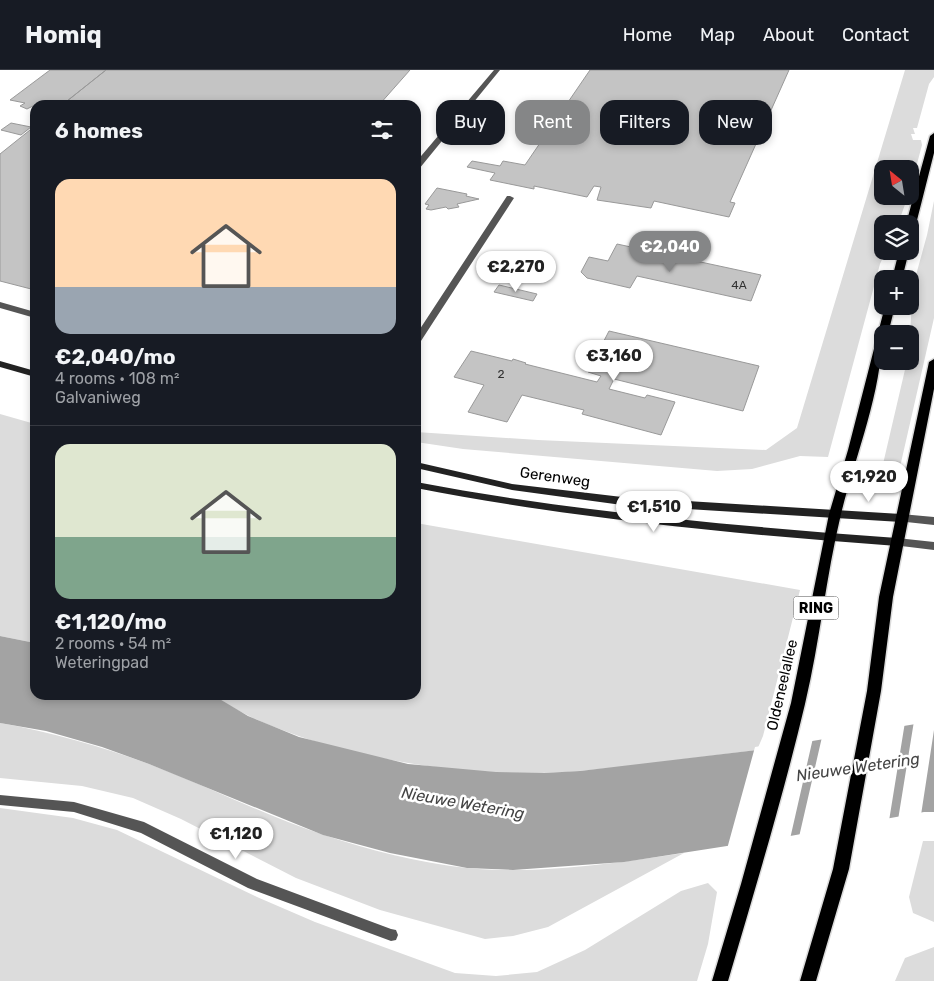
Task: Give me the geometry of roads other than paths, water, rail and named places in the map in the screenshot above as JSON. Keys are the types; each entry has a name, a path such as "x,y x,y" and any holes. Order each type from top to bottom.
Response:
{"main road":[{"path":"913,215 934,136"},
{"path":"808,981 841,869 874,691 886,597 934,362"},
{"path":"0,364 30,373"},
{"name":"Oldeneelallee","path":"720,981 749,884 798,703 835,514 854,450 874,370"},
{"name":"Gerenweg","path":"421,466 512,487 622,502 901,518"},
{"name":"Gerenweg","path":"421,486 545,508 688,525 897,542"}],"street":[{"path":"421,162 497,70"},
{"path":"421,334 510,198"},
{"path":"0,305 30,314"},
{"path":"901,518 934,521"},
{"path":"897,542 934,546"},
{"path":"0,800 74,807 144,828 253,884 391,935"}],"water":[{"name":"Nieuwe Wetering","path":"0,636 30,642 30,700 221,700 248,716 299,737 408,764 496,772 544,773 580,771 757,750 934,721 934,812 924,812 779,838 624,862 513,870 467,868 390,853 323,835 149,764 102,747 46,731 0,723"}]}
